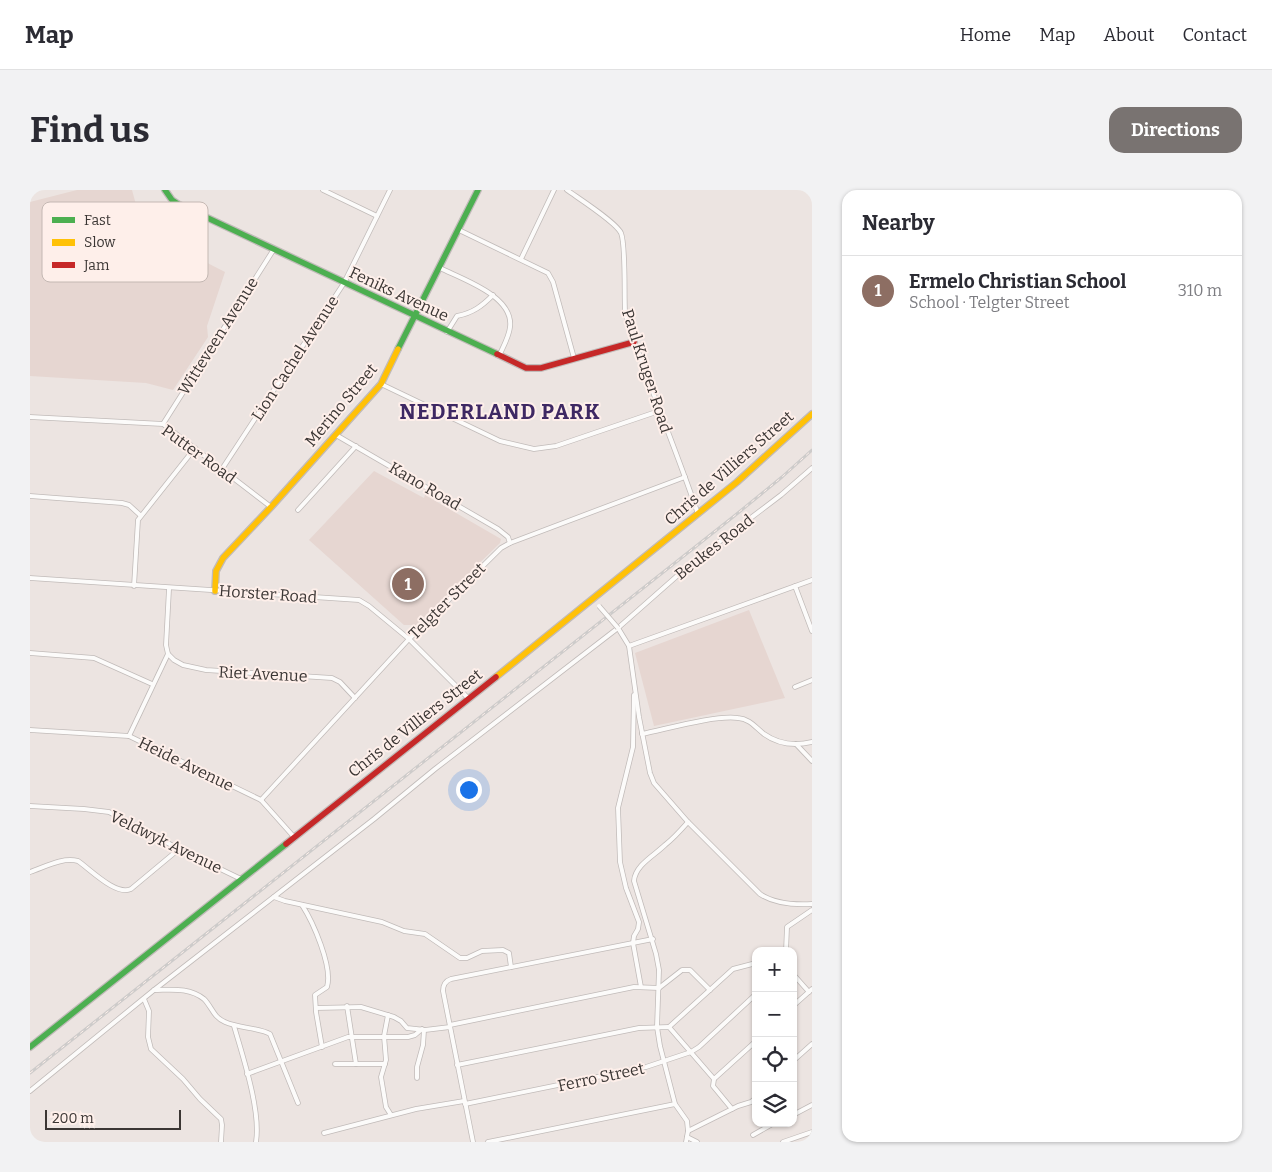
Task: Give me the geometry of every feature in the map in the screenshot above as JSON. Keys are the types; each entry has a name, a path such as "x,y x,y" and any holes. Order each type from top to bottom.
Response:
{"street":[{"name":"Feniks Avenue","path":"165,190 175,202"},
{"path":"323,190 377,216"},
{"name":"Lion Cachel Avenue","path":"222,469 344,283 390,190"},
{"name":"Merino Street","path":"215,591 216,571 220,561 381,384 478,190"},
{"path":"521,259 554,190"},
{"name":"Paul Kruger Road","path":"567,190 613,224 621,234 625,311 658,411 685,476 698,514"},
{"name":"Feniks Avenue","path":"208,218 415,317 530,369 541,368 634,342"},
{"path":"459,230 545,270 551,278 574,358"},
{"name":"Witteveen Avenue","path":"163,424 274,249"},
{"path":"440,268 493,295 500,301 508,314 510,322 509,333 499,356"},
{"path":"447,332 457,316 476,310 493,295"},
{"path":"381,384 500,441 534,449 556,446 658,411"},
{"name":"Chris de Villiers Street","path":"30,1047 469,699 738,482 812,414"},
{"name":"Putter Road","path":"30,417 163,424 271,507"},
{"name":"Kano Road","path":"336,435 498,528 508,537 510,543"},
{"path":"298,510 356,446"},
{"path":"134,586 136,529 140,515 195,448"},
{"name":"Beukes Road","path":"30,1091 154,990 618,628 688,565 781,495 812,468"},
{"name":"Telgter Street","path":"261,800 409,639 501,548 685,476"},
{"path":"30,496 122,502 129,505 140,515"},
{"name":"Horster Road","path":"30,578 169,589 356,600 369,606 409,639 469,699"},
{"path":"629,646 812,580"},
{"path":"795,586 812,632"},
{"path":"129,736 152,684 168,654 166,645 169,589"},
{"path":"593,598 618,628 629,646 642,734 650,773 654,783 688,822 760,894 768,899 780,902 812,904"},
{"path":"30,653 94,658 152,684"},
{"name":"Riet Avenue","path":"168,654 183,665 206,670 332,678 340,682 355,698"},
{"path":"796,687 812,680"},
{"path":"635,690 633,700 633,746 618,808 620,862 626,888 639,922 633,943 641,987"},
{"path":"642,734 711,720 738,718 749,721 768,736 785,743 812,742"},
{"name":"Heide Avenue","path":"30,730 129,736 261,800 294,837"},
{"path":"796,744 812,761"},
{"name":"Veldwyk Avenue","path":"30,806 109,812 179,850 241,879"},
{"path":"688,822 664,847 647,860 634,875 634,884 658,963 657,1027 663,1062 675,1104 687,1121 687,1139 697,1142"},
{"path":"30,872 63,860 73,860 78,861 116,888 126,891 179,850"},
{"path":"274,896 280,900 382,922 404,931 425,934 460,958 467,958 482,951 505,951 509,954 511,967"},
{"path":"302,905 318,932 328,978 326,989 316,994 316,1008 322,1047"},
{"path":"786,947 787,927 812,910"},
{"path":"473,1142 444,991 446,981 652,939"},
{"path":"458,1065 638,1028 669,1027 733,969 752,964"},
{"path":"316,1008 361,1007 399,1020 407,1028 423,1029 450,1026 634,987 659,989 682,970 687,969 710,990"},
{"path":"797,978 811,991 797,1003"},
{"path":"154,990 185,990 204,999 214,1015 221,1020 234,1026 260,1030 270,1034 298,1103"},
{"name":"Ferro Street","path":"324,1133 391,1115 605,1077 663,1062 691,1052 699,1047 752,998"},
{"path":"144,1000 148,1007 151,1049 221,1119 221,1142"},
{"path":"346,1006 356,1064"},
{"path":"388,1015 384,1036 386,1056 381,1073 386,1107 391,1115"},
{"path":"234,1026 247,1074 256,1122 256,1142"},
{"path":"669,1027 714,1080"},
{"path":"247,1074 351,1037 408,1037 415,1035 423,1029"},
{"path":"417,1078 417,1067 423,1045 423,1029"},
{"path":"797,1057 812,1044"},
{"path":"732,1109 713,1086 714,1080 752,1045"},
{"path":"336,1064 385,1064"},
{"path":"688,1131 752,1101"},
{"path":"488,1142 675,1104"},
{"path":"797,1114 812,1105"},
{"path":"753,1135 767,1127"},
{"path":"784,1142 812,1132"}],"shaded area":[{"path":"77,190 132,190 135,202 42,202 42,282 208,282 208,263 225,272 207,326 208,337 173,390 146,383 30,376 30,202"},
{"path":"374,471 424,498 425,495 501,539 500,543 416,625 404,625 309,540"},
{"path":"749,610 785,698 654,726 635,653"}],"railway":[{"path":"30,1073 733,517 812,450"}],"traffic: fast":[{"path":"165,190 175,202"},
{"path":"398,349 478,190"},
{"path":"208,218 497,354"},
{"path":"30,1047 286,844"}],"traffic: slow":[{"path":"215,591 216,571 223,558 381,384 398,349"},
{"path":"496,677 737,482 812,414"}],"traffic: jam":[{"path":"497,354 526,368 541,368 634,342"},
{"path":"286,844 496,677"}],"place":[{"name":"Ermelo Christian School","path":"408,584"}],"district":[{"name":"NEDERLAND PARK","path":"500,412"}]}
